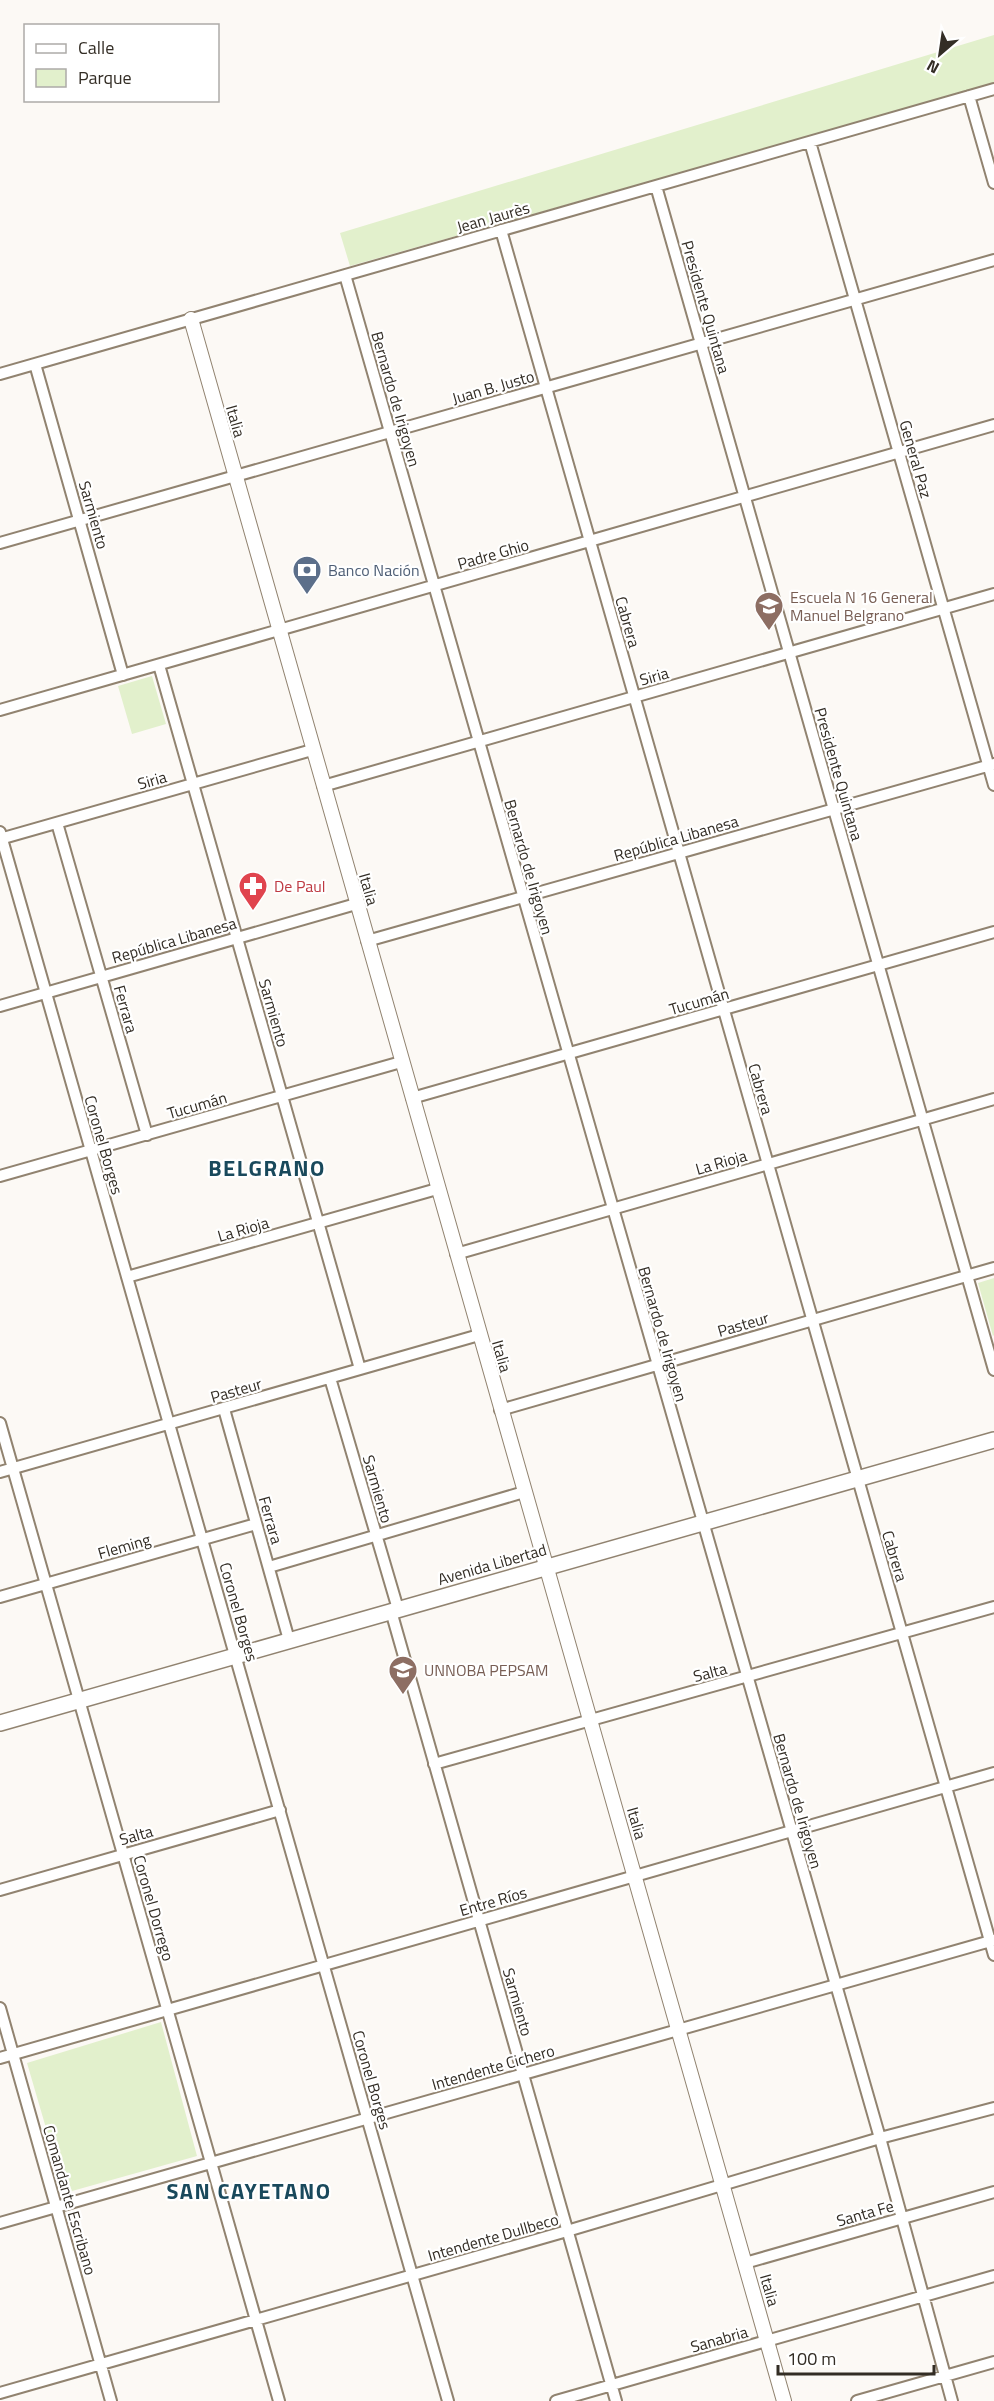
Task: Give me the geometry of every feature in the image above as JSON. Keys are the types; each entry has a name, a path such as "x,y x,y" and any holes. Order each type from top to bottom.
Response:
{"main road":[{"name":"Avenida Libertad","path":"0,1723 994,1440"}],"street":[{"name":"Jean Jaurès","path":"0,374 994,89"},
{"path":"969,96 994,183"},
{"name":"General Paz","path":"810,142 991,765 994,784"},
{"name":"Presidente Quintana","path":"656,186 994,1370"},
{"name":"Cabrera","path":"501,231 857,1479 992,1941 994,1955"},
{"name":"Juan B. Justo","path":"0,543 994,260"},
{"name":"Bernardo de Irigoyen","path":"345,275 656,1365 880,2138 952,2401"},
{"name":"Italia","path":"191,319 322,786 784,2401"},
{"name":"Sarmiento","path":"35,364 123,675"},
{"name":"Padre Ghio","path":"0,710 994,425"},
{"name":"Siria","path":"322,786 994,594"},
{"name":"Sarmiento","path":"159,665 360,1369"},
{"name":"Siria","path":"1,836 57,823 312,750"},
{"name":"República Libanesa","path":"367,941 991,765"},
{"name":"Ferrara","path":"57,823 147,1135"},
{"name":"Coronel Borges","path":"1,836 448,2401"},
{"name":"República Libanesa","path":"0,1006 356,904"},
{"name":"Tucumán","path":"412,1098 994,932"},
{"name":"Tucumán","path":"0,1176 401,1062"},
{"name":"La Rioja","path":"456,1254 994,1099"},
{"name":"La Rioja","path":"127,1278 437,1189"},
{"name":"Pasteur","path":"500,1410 994,1268"},
{"name":"Pasteur","path":"0,1472 479,1335"},
{"name":"Sarmiento","path":"330,1378 376,1535 435,1764 616,2401"},
{"name":"Ferrara","path":"224,1409 289,1640"},
{"name":"Coronel Dorrego","path":"0,1423 279,2401"},
{"path":"268,1567 524,1492"},
{"name":"Fleming","path":"0,1597 256,1524"},
{"name":"Salta","path":"435,1764 994,1607"},
{"name":"Entre Ríos","path":"0,2058 994,1773"},
{"name":"Salta","path":"0,1890 280,1810"},
{"name":"Intendente Cichero","path":"0,2223 992,1941"},
{"name":"Comandante Escribano","path":"0,2008 111,2401"},
{"name":"Intendente Dullbeco","path":"0,2393 412,2276 880,2138 994,2108"},
{"name":"Santa Fe","path":"745,2263 994,2192"},
{"name":"Sanabria","path":"556,2401 994,2276"},
{"path":"858,2401 994,2362"}],"green space":[{"path":"994,35 994,84 350,266 340,233"},
{"path":"152,676 166,724 132,734 118,686"},
{"path":"994,1278 994,1335 993,1336 978,1283"},
{"path":"161,2022 197,2156 65,2193 27,2063"}],"place":[{"name":"Banco Nación","path":"307,596"},
{"name":"Escuela N 16 General Manuel Belgrano","path":"769,632"},
{"name":"De Paul","path":"253,912"},
{"name":"UNNOBA PEPSAM","path":"403,1696"}],"district":[{"name":"BELGRANO","path":"267,1168"},
{"name":"SAN CAYETANO","path":"249,2191"}]}
